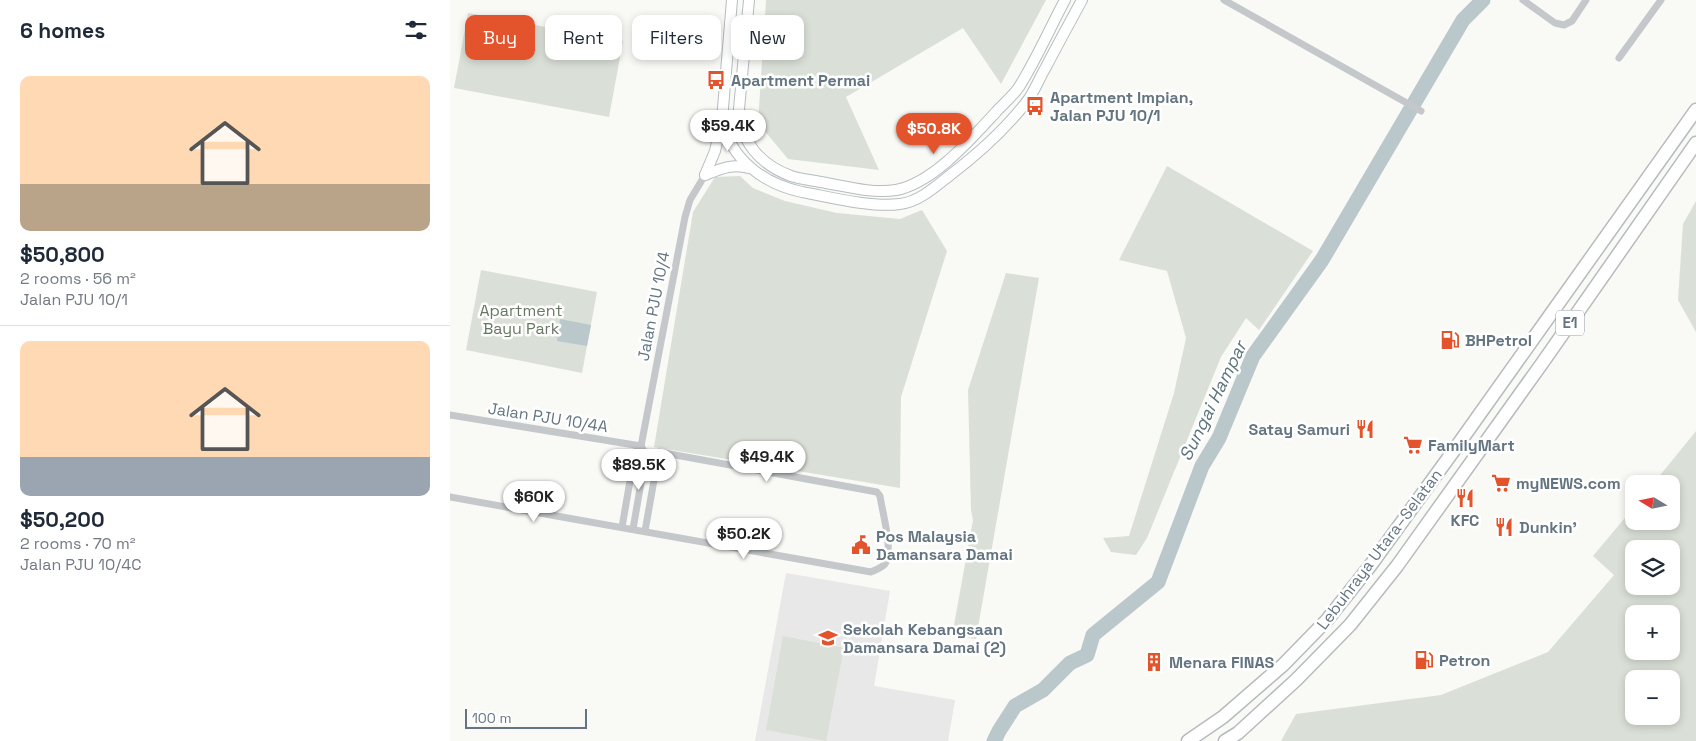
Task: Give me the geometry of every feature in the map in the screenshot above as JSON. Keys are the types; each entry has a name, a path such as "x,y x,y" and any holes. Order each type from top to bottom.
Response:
{"highway":[{"name":"Lebuhraya Utara–Selatan","path":"1188,741 1223,717 1283,665 1328,620 1370,566 1440,469 1696,110"},
{"name":"Lebuhraya Utara–Selatan","path":"1225,741 1238,733 1310,666 1350,625 1397,566 1696,143"}],"street":[{"path":"705,175 715,152 722,120 732,0"},
{"path":"749,0 739,109 739,121 749,146 760,158 777,170 794,176 875,190 898,190 920,181 939,168 973,136 1018,88 1065,0"},
{"path":"1065,31 1070,0"},
{"path":"705,175 731,166 740,165 790,190 843,200 886,205 901,204 924,195 978,154 1028,99 1082,0"},
{"path":"1224,0 1421,110"},
{"path":"1523,0 1555,23 1564,25 1572,21 1586,0"},
{"path":"1619,58 1661,0"},
{"path":"722,120 731,144 749,168"},
{"name":"Jalan PJU 10/4","path":"622,527 635,452 641,446 684,217 690,200 705,175"},
{"path":"790,190 845,186"},
{"name":"Jalan PJU 10/4A","path":"450,415 641,446"},
{"name":"Jalan PJU 10/4","path":"632,529 646,454 641,446"},
{"path":"450,497 622,527 645,532 871,572 886,562 888,552 880,496 877,492 659,452 645,532"}],"shaded area":[{"path":"560,319 591,325 587,346 557,341"},
{"name":"Sekolah Kebangsaan Damansara Damai (2)","path":"786,573 890,591 874,686 955,700 948,741 755,741"}],"green space":[{"path":"766,0 1046,0 1001,84 963,28 846,97 879,170 788,159 758,123 762,60 804,60 804,15 765,15"},
{"path":"535,25 545,27 545,60 620,60 609,117 454,88 465,29 465,60 535,60"},
{"path":"1167,166 1313,251 1259,330 1246,318 1221,357 1147,538 1136,555 1111,552 1103,538 1129,536 1174,393 1186,338 1167,271 1119,260"},
{"path":"740,176 753,188 785,201 837,213 900,219 922,210 947,251 901,397 900,488 654,447 693,212 715,177"},
{"path":"1696,201 1696,332 1678,300 1683,224"},
{"name":"Apartment Bayu Park","path":"481,270 597,292 582,373 466,350"},
{"path":"1006,273 1039,278 976,639 952,636 973,520 971,510 968,390"},
{"path":"1696,431 1696,741 1281,741 1296,714 1441,695 1548,652 1614,575 1593,556 1625,518 1625,530 1680,530 1680,475 1660,475"},
{"path":"783,636 844,648 826,741 766,730"}],"waterway":[{"name":"Sungai Hampar","path":"994,741 1015,706 1043,690 1070,663 1087,655 1093,635 1158,582 1202,466 1219,438 1253,356 1322,260 1463,20 1483,0"}],"place":[{"name":"Apartment Permai","path":"716,80"},
{"name":"Apartment Impian, Jalan PJU 10/1","path":"1035,106"},
{"name":"BHPetrol","path":"1450,340"},
{"name":"Satay Samuri","path":"1365,429"},
{"name":"FamilyMart","path":"1413,445"},
{"name":"myNEWS.com","path":"1501,483"},
{"name":"KFC","path":"1465,498"},
{"name":"Dunkin'","path":"1504,527"},
{"name":"Pos Malaysia Damansara Damai","path":"861,545"},
{"name":"Sekolah Kebangsaan Damansara Damai (2)","path":"828,638"},
{"name":"Petron","path":"1424,660"},
{"name":"Menara FINAS","path":"1154,662"}]}
